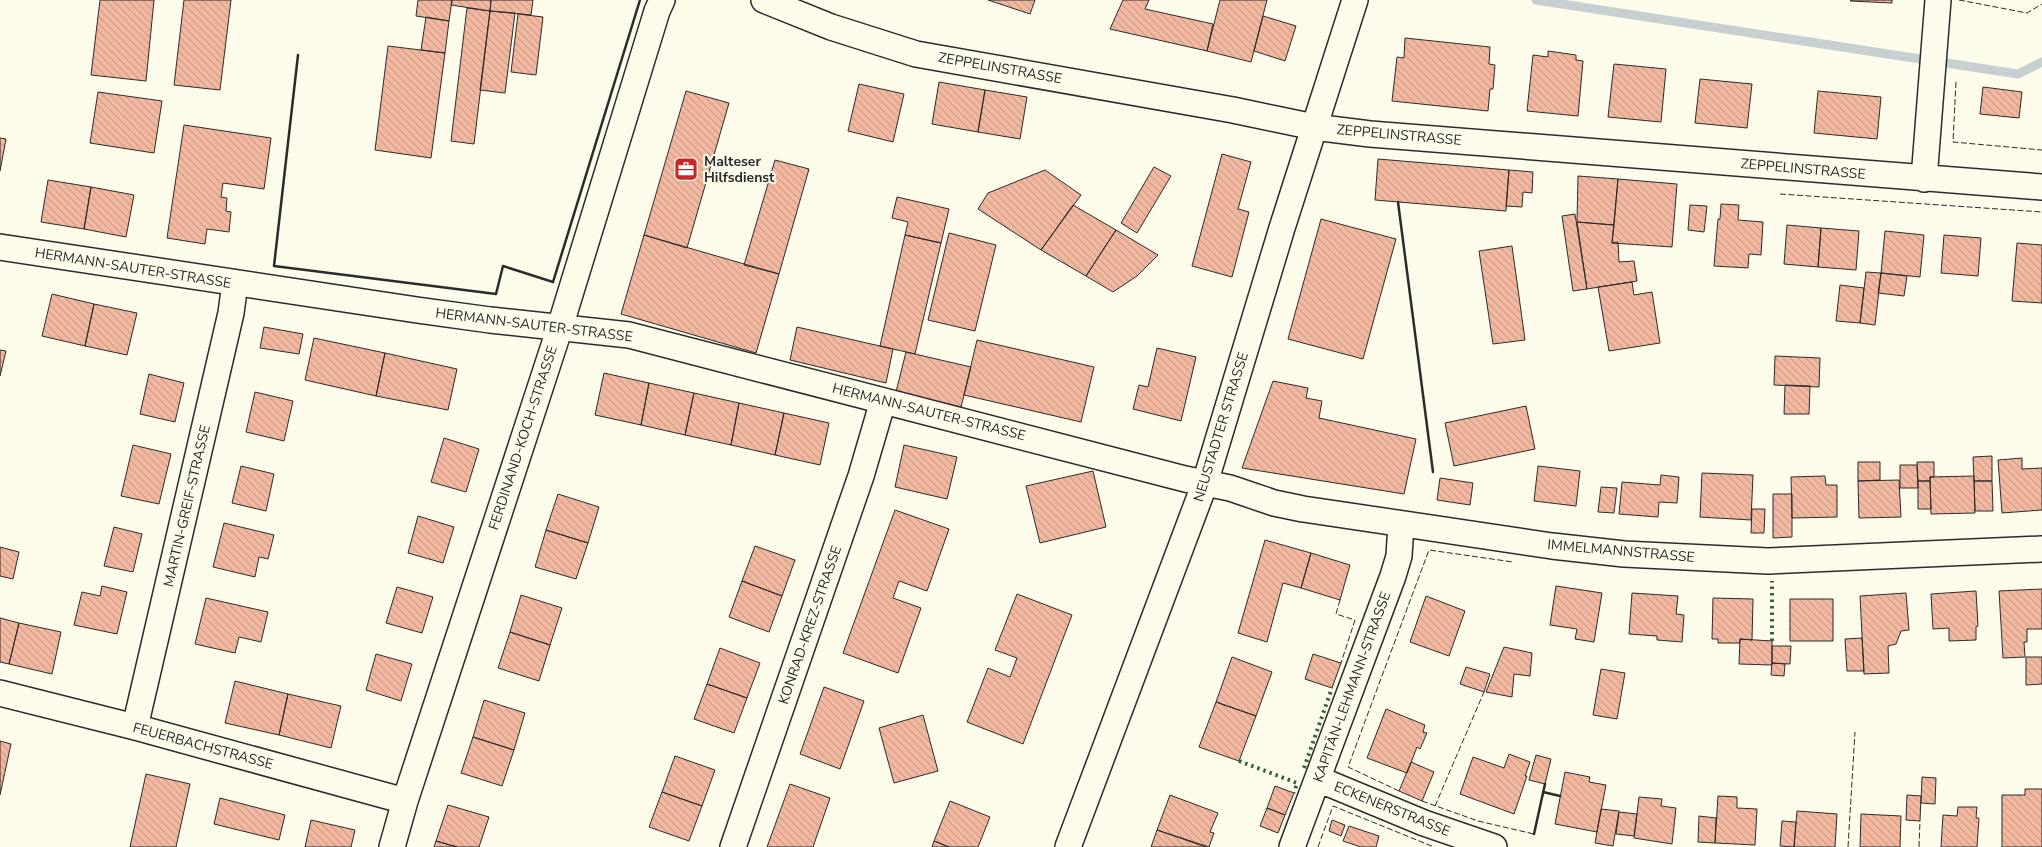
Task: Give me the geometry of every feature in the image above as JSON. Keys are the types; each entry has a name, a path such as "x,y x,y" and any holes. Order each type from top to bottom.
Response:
{"street":[{"name":"FERDINAND-KOCH-STRASSE","path":"392,847 405,801 560,327 662,0"},
{"name":"NEUSTADTER STRASSE","path":"1068,847 1205,483 1282,228 1355,0"},
{"path":"1924,179 1938,0"},
{"name":"ZEPPELINSTRASSE","path":"768,1 831,27 916,54 1214,106 1314,127 1380,135 2042,188"},
{"name":"HERMANN-SAUTER-STRASSE","path":"0,247 490,320 629,335 1205,483"},
{"name":"MARTIN-GREIF-STRASSE","path":"136,727 231,313 235,283"},
{"name":"KONRAD-KREZ-STRASSE","path":"732,847 862,476 883,401"},
{"name":"IMMELMANNSTRASSE","path":"1205,483 1274,503 1401,525 1624,554 1768,561 2042,549"},
{"name":"KAPITÄN-LEHMANN-STRASSE","path":"1292,847 1393,576 1399,556 1401,525"},
{"name":"FEUERBACHSTRASSE","path":"0,693 136,727 405,801"},
{"name":"ECKENERSTRASSE","path":"1318,779 1424,823 1494,847"}],"building":[{"path":"100,0 154,0 146,81 91,75"},
{"path":"184,0 231,0 220,90 174,85"},
{"path":"418,0 452,0 449,21 416,16"},
{"path":"452,0 491,0 490,11 451,5"},
{"path":"491,0 533,0 531,15 490,11"},
{"path":"988,0 1035,0 1030,14"},
{"path":"1123,0 1149,0 1145,9 1213,24 1207,51 1110,29"},
{"path":"1220,0 1267,0 1251,62 1207,51"},
{"path":"1892,0 1892,3 1850,1"},
{"path":"467,8 490,11 474,144 451,141"},
{"path":"490,11 515,13 505,93 480,90"},
{"path":"518,14 543,17 536,75 511,72"},
{"path":"1263,16 1296,26 1285,61 1254,51"},
{"path":"426,17 449,21 445,53 421,50"},
{"path":"1405,38 1490,47 1489,64 1495,65 1493,89 1490,89 1488,111 1392,101 1397,57 1404,58"},
{"path":"388,46 445,53 431,158 375,150"},
{"path":"1548,51 1576,55 1576,60 1583,61 1578,116 1527,111 1533,55 1548,57"},
{"path":"1614,64 1666,69 1661,122 1608,117"},
{"path":"1700,79 1752,84 1747,128 1695,123"},
{"path":"939,82 985,90 978,132 932,124"},
{"path":"859,84 904,94 893,142 848,131"},
{"path":"1983,87 2022,92 2019,118 1980,114"},
{"path":"985,90 1027,97 1020,139 978,132"},
{"name":"Malteser Hilfsdienst","path":"686,91 729,103 687,248 644,235"},
{"path":"1818,91 1881,97 1877,139 1814,133"},
{"path":"98,92 162,101 154,153 90,143"},
{"path":"184,125 271,138 264,189 223,183 221,197 227,198 226,211 231,212 229,232 207,229 205,244 167,238"},
{"path":"0,138 6,139 0,171"},
{"path":"1222,154 1251,162 1238,209 1249,212 1232,277 1192,266"},
{"path":"1378,159 1509,170 1506,211 1375,200"},
{"path":"775,160 809,169 779,274 744,265"},
{"path":"1154,167 1171,176 1137,233 1121,223"},
{"path":"1045,170 1081,195 1041,250 978,209 988,193"},
{"path":"1509,170 1533,172 1532,193 1523,192 1522,207 1506,206"},
{"path":"1578,176 1618,179 1614,225 1577,222"},
{"path":"1618,179 1677,184 1672,247 1612,243"},
{"path":"48,180 91,187 84,229 41,222"},
{"path":"91,187 134,195 126,237 84,229"},
{"path":"897,197 949,209 941,243 905,235 908,222 892,218"},
{"path":"1721,204 1739,205 1738,220 1763,222 1761,255 1749,254 1748,268 1714,266"},
{"path":"1073,205 1116,230 1086,276 1041,250"},
{"path":"1690,205 1707,206 1704,232 1688,230"},
{"path":"1575,214 1587,289 1573,291 1562,216"},
{"path":"1321,219 1396,239 1363,359 1288,339"},
{"path":"1577,222 1614,225 1612,243 1618,242 1619,262 1634,261 1637,281 1587,289"},
{"path":"1787,225 1821,228 1818,267 1784,264"},
{"path":"1821,228 1859,231 1856,270 1818,267"},
{"path":"1116,230 1158,255 1137,276 1113,292 1086,276"},
{"path":"1885,231 1924,235 1920,277 1881,273"},
{"path":"949,233 996,245 975,331 928,320"},
{"path":"644,235 779,274 756,353 621,314"},
{"path":"905,235 941,243 915,354 880,346"},
{"path":"1944,235 1981,238 1978,276 1941,273"},
{"path":"2017,243 2042,245 2042,303 2012,301"},
{"path":"1512,246 1525,340 1493,344 1479,251"},
{"path":"1866,272 1881,273 1875,325 1860,323"},
{"path":"1881,273 1907,276 1904,296 1878,293"},
{"path":"1632,282 1634,295 1652,292 1660,343 1609,351 1598,287"},
{"path":"1840,285 1864,288 1860,323 1836,321"},
{"path":"52,294 94,304 85,346 42,336"},
{"path":"94,304 137,313 127,355 85,346"},
{"path":"264,327 303,334 299,354 260,348"},
{"path":"797,327 893,349 886,383 790,360"},
{"path":"314,338 385,353 376,396 305,380"},
{"path":"977,340 1094,367 1081,422 964,395"},
{"path":"1157,348 1196,357 1181,421 1133,409 1139,385 1148,387"},
{"path":"0,350 6,351 0,376"},
{"path":"906,352 971,367 961,407 896,392"},
{"path":"385,353 457,369 448,410 376,396"},
{"path":"1775,356 1820,358 1819,387 1774,385"},
{"path":"604,373 649,383 641,425 595,415"},
{"path":"149,374 184,383 175,422 140,414"},
{"path":"1273,381 1308,388 1306,398 1322,401 1319,418 1416,439 1404,494 1242,468"},
{"path":"649,383 694,393 685,435 641,425"},
{"path":"1785,385 1810,386 1809,414 1784,414"},
{"path":"255,392 293,401 284,441 246,432"},
{"path":"694,393 739,403 731,445 685,435"},
{"path":"739,403 784,413 775,455 731,445"},
{"path":"1526,406 1535,449 1454,466 1445,423"},
{"path":"784,413 829,423 820,465 775,455"},
{"path":"444,438 479,449 466,492 431,482"},
{"path":"133,445 171,454 159,504 121,496"},
{"path":"904,445 957,457 947,499 895,487"},
{"path":"1992,456 1992,481 1974,481 1973,457"},
{"path":"2022,458 2022,469 2042,468 2042,510 2002,513 1998,460"},
{"path":"1858,462 1880,462 1880,480 1858,481"},
{"path":"1917,462 1934,462 1934,477 1930,477 1930,481 1918,481"},
{"path":"1900,465 1917,465 1918,488 1900,488"},
{"path":"241,466 274,474 266,511 232,503"},
{"path":"1538,466 1580,471 1576,506 1534,501"},
{"path":"1093,471 1106,527 1040,543 1026,486"},
{"path":"1702,473 1753,475 1751,520 1700,517"},
{"path":"1661,475 1679,477 1677,503 1659,502 1658,517 1619,514 1622,482 1660,485"},
{"path":"1825,476 1826,485 1837,485 1837,517 1792,518 1791,477"},
{"path":"1974,476 1975,513 1931,514 1930,477"},
{"path":"1440,478 1473,483 1470,505 1437,500"},
{"path":"1899,480 1901,517 1859,518 1858,481"},
{"path":"1918,481 1930,481 1931,509 1918,509"},
{"path":"1974,481 1992,481 1993,511 1975,511"},
{"path":"1601,487 1617,488 1614,513 1598,512"},
{"path":"558,494 599,507 588,543 546,530"},
{"path":"1773,494 1792,494 1792,537 1773,538"},
{"path":"1752,509 1765,509 1764,533 1751,533"},
{"path":"895,510 949,529 927,591 899,581 893,598 921,608 898,673 843,653"},
{"path":"418,516 454,527 443,563 408,553"},
{"path":"224,523 274,535 268,559 259,557 255,577 213,567"},
{"path":"114,527 142,534 133,572 104,566"},
{"path":"546,530 588,543 576,579 535,567"},
{"path":"1265,540 1311,553 1301,588 1283,583 1267,642 1238,633"},
{"path":"755,546 795,560 782,596 742,581"},
{"path":"0,547 19,552 13,579 0,576"},
{"path":"1311,553 1350,565 1340,600 1301,588"},
{"path":"742,581 782,596 769,632 729,617"},
{"path":"102,586 127,592 117,634 74,625 82,592 100,596"},
{"path":"1556,586 1602,593 1594,642 1575,639 1577,629 1550,625"},
{"path":"397,587 433,597 422,633 386,623"},
{"path":"2042,589 2042,629 2027,629 2027,642 2024,642 2025,657 2003,658 1999,591"},
{"path":"1976,591 1978,626 1976,627 1976,640 1949,641 1949,628 1933,629 1931,594"},
{"path":"1632,593 1678,596 1676,614 1684,615 1682,642 1657,640 1657,636 1629,634"},
{"path":"1906,593 1909,630 1901,631 1896,644 1888,646 1889,673 1864,674 1860,596"},
{"path":"1017,594 1072,615 1023,744 967,722 988,668 1010,677 1017,658 995,650"},
{"path":"521,595 562,608 550,645 510,632"},
{"path":"1426,596 1465,611 1449,656 1410,642"},
{"path":"206,598 268,612 261,642 239,637 235,653 195,644"},
{"path":"1713,598 1753,599 1752,640 1740,639 1740,643 1718,643 1718,639 1712,639"},
{"path":"1790,599 1833,599 1833,641 1790,641"},
{"path":"0,618 19,623 9,664 0,662"},
{"path":"19,623 61,632 52,674 9,664"},
{"path":"510,632 550,645 539,681 498,668"},
{"path":"1862,638 1864,671 1847,671 1845,639"},
{"path":"1740,639 1772,641 1772,665 1739,664"},
{"path":"1772,646 1791,646 1790,664 1772,663"},
{"path":"1504,647 1532,653 1530,676 1514,674 1512,697 1486,692"},
{"path":"720,648 760,663 747,698 707,684"},
{"path":"376,654 412,664 401,701 366,690"},
{"path":"1313,654 1341,663 1332,688 1305,679"},
{"path":"1232,657 1272,672 1256,716 1216,702"},
{"path":"2026,657 2042,657 2042,684 2026,685"},
{"path":"1772,663 1785,664 1784,676 1771,675"},
{"path":"1466,667 1490,674 1484,692 1460,684"},
{"path":"1601,669 1625,673 1617,719 1593,715"},
{"path":"235,681 288,694 279,735 225,723"},
{"path":"707,684 747,698 734,733 694,719"},
{"path":"824,687 864,701 840,769 800,754"},
{"path":"288,694 341,706 331,748 279,735"},
{"path":"484,700 525,713 514,750 473,737"},
{"path":"1216,702 1256,716 1239,761 1199,747"},
{"path":"1386,709 1425,725 1423,732 1427,733 1420,749 1417,747 1407,773 1367,758"},
{"path":"923,715 938,771 894,783 879,728"},
{"path":"473,737 514,750 502,786 461,773"},
{"path":"0,741 11,744 0,795"},
{"path":"1509,754 1530,762 1514,814 1460,794 1473,757 1504,768"},
{"path":"1536,755 1551,759 1545,784 1529,780"},
{"path":"675,756 715,770 702,806 662,792"},
{"path":"1411,762 1434,772 1422,801 1399,791"},
{"path":"1565,772 1590,777 1589,782 1606,785 1597,832 1555,824"},
{"path":"146,774 190,784 176,847 130,847"},
{"path":"1922,777 1936,778 1935,804 1921,803"},
{"path":"790,784 830,798 813,847 767,847"},
{"path":"1275,786 1294,793 1285,815 1267,808"},
{"path":"2025,789 2042,789 2042,847 2002,847 2002,795 2025,795"},
{"path":"662,792 702,806 689,841 649,827"},
{"path":"1170,795 1218,813 1210,832 1214,833 1209,847 1157,830"},
{"path":"1907,795 1921,796 1920,821 1906,820"},
{"path":"1718,796 1737,797 1737,808 1757,809 1755,845 1715,843"},
{"path":"1639,797 1662,799 1661,806 1676,808 1672,844 1634,838"},
{"path":"220,798 285,815 279,840 214,824"},
{"path":"950,801 990,817 978,847 949,847 934,841"},
{"path":"448,805 489,817 479,847 457,847 436,841"},
{"path":"1958,807 1977,807 1976,818 1979,818 1977,847 1941,847 1943,815 1957,816"},
{"path":"1267,808 1285,815 1278,833 1260,826"},
{"path":"1601,809 1619,811 1613,846 1595,843"},
{"path":"1797,811 1837,814 1835,847 1794,847"},
{"path":"1619,812 1637,814 1634,836 1616,834"},
{"path":"1861,814 1901,816 1900,847 1860,847"},
{"path":"1699,816 1716,818 1715,843 1698,842"},
{"path":"311,820 355,830 351,847 305,847"},
{"path":"1332,820 1345,825 1341,836 1329,831"},
{"path":"1782,821 1796,822 1794,847 1780,846"},
{"path":"1349,826 1379,836 1376,847 1361,847 1343,841"},
{"path":"1157,830 1206,847 1151,847"},
{"path":"436,841 457,847 434,847"},
{"path":"934,841 949,847 932,847"}],"waterway":[{"path":"1536,0 2018,74 2042,62"}],"hedge":[{"path":"1772,581 1772,641"},
{"path":"1304,768 1332,688"},
{"path":"1239,761 1297,783 1294,793"}],"fence":[{"path":"1959,0 2027,13 2042,4"},
{"path":"1956,82 1953,142 2042,150"},
{"path":"1780,194 2042,212"},
{"path":"1399,791 1348,767 1429,550 1513,562"},
{"path":"1340,600 1336,614 1355,620 1341,663"},
{"path":"1435,806 1484,692"},
{"path":"1848,847 1855,732"},
{"path":"1422,801 1478,821 1534,834"},
{"path":"1318,847 1333,806 1434,847"},
{"path":"1919,847 1920,821"}],"wall":[{"path":"298,55 274,266 496,294 503,266 553,282 640,0"},
{"path":"1398,202 1433,472"},
{"path":"1534,834 1545,784"},
{"path":"1543,792 1560,796"}],"place":[{"name":"Malteser Hilfsdienst","path":"686,169"}]}
